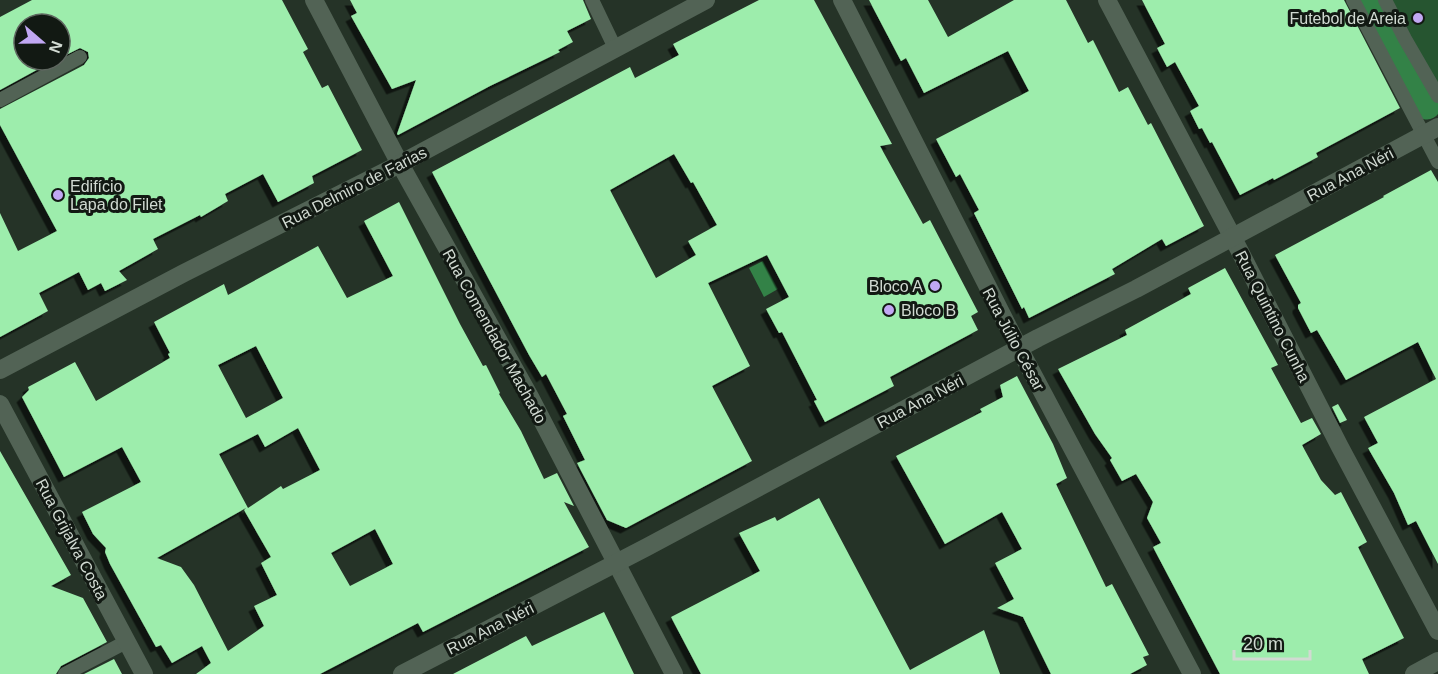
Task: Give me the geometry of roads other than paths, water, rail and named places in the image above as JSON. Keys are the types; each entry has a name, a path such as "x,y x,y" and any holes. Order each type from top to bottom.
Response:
{"street":[{"name":"Rua Comendador Machado","path":"314,0 400,165 530,397 674,674"},
{"name":"Rua Delmiro de Farias","path":"0,370 184,273 400,165 706,0"},
{"name":"Rua Júlio César","path":"842,0 1019,348 1192,674"},
{"name":"Rua Quintino Cunha","path":"1107,0 1438,632"},
{"name":"Rua Ana Néri","path":"402,674 617,563 1431,131"},
{"name":"Rua Grijalva Costa","path":"0,404 144,674"},
{"path":"1414,674 1438,662"}],"lane":[{"path":"592,0 615,48"},
{"path":"1353,0 1431,131 1438,162"},
{"path":"1385,0 1438,96"},
{"path":"0,100 80,57"},
{"path":"65,674 126,642"}],"waterway":[{"path":"1369,0 1427,106"}],"place":[{"name":"Futebol de Areia","path":"1418,18"},
{"name":"Edifício Lapa do Filet","path":"58,195"},
{"name":"Bloco A","path":"935,286"},
{"name":"Bloco B","path":"889,310"}]}
